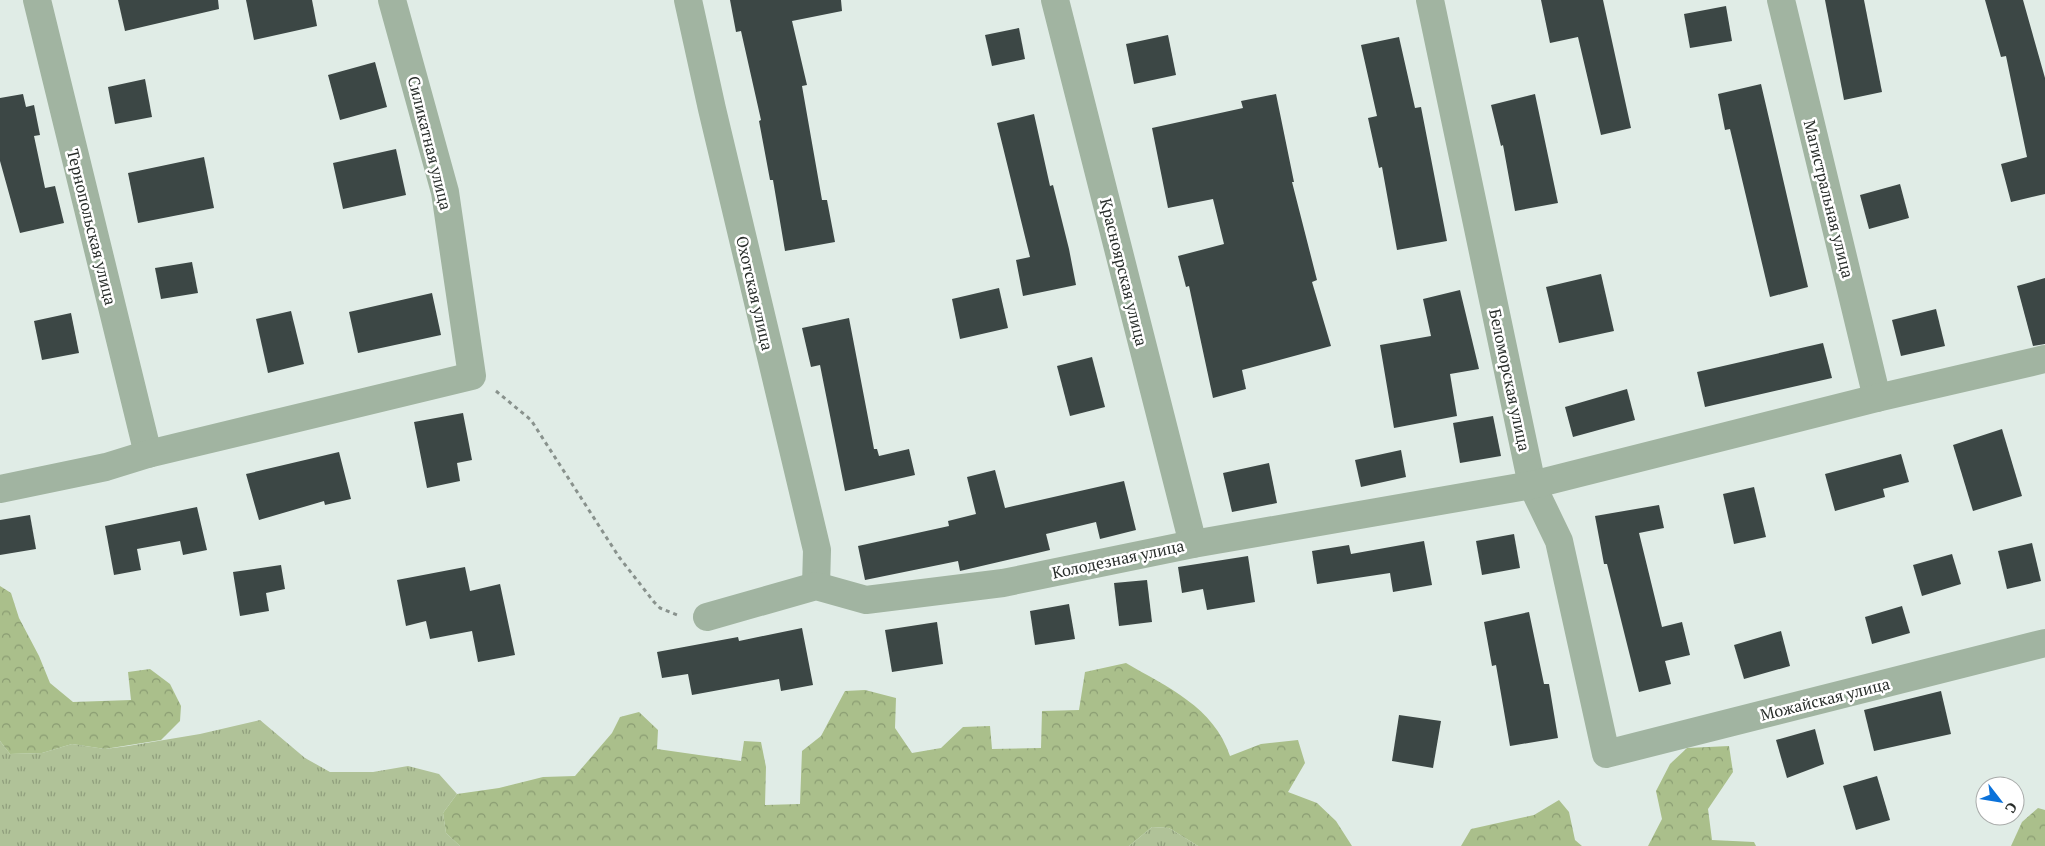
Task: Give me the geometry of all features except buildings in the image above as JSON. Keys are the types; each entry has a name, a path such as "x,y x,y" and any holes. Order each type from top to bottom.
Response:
{"street":[{"name":"Тернопольская улица","path":"37,0 148,454"},
{"name":"Силикатная улица","path":"392,0 445,192 472,376"},
{"name":"Охотская улица","path":"688,0 816,550 816,586"},
{"name":"Красноярская улица","path":"1055,0 1193,544"},
{"name":"Беломорская улица","path":"1430,0 1532,485 1559,541 1606,754"},
{"name":"Магистральная улица","path":"1781,0 1877,398"},
{"name":"Колодезная улица","path":"816,586 866,600 1003,583 1193,544 1532,485 1877,398 2045,358"},
{"path":"0,489 106,467 148,454 472,376"},
{"path":"707,617 816,586"},
{"name":"Можайская улица","path":"1606,754 2045,643"}],"path":[{"path":"472,376 492,388 531,420 618,558 660,608 678,616 707,617"}],"green space":[{"path":"0,586 11,593 19,618 39,656 50,683 73,702 131,700 128,672 150,669 170,684 181,706 180,721 161,740 105,749 72,744 42,753 10,754 0,741"},
{"path":"1126,663 1173,690 1201,711 1223,739 1230,756 1261,744 1298,740 1305,763 1288,792 1317,803 1336,821 1352,846 1198,846 1169,828 1152,827 1129,846 460,846 446,833 443,813 457,794 499,788 543,777 575,776 612,733 620,717 639,712 658,730 657,749 741,761 744,741 761,742 766,767 765,805 800,804 802,751 821,736 845,691 865,690 896,698 895,728 912,753 941,748 963,727 990,726 992,749 1041,748 1042,711 1079,710 1085,672"},
{"path":"260,720 305,758 330,772 373,772 408,766 439,774 457,794 443,813 446,833 460,846 0,846 0,741 10,754 42,753 72,744 105,749 200,734"},
{"path":"1729,746 1733,772 1708,809 1712,840 1754,842 1756,846 1648,846 1662,819 1656,791 1670,764 1687,748"},
{"path":"1559,800 1569,812 1575,840 1582,846 1461,846 1471,829 1534,815"},
{"path":"2038,808 2045,810 2045,846 2011,846 2020,826 2025,826 2025,819"},
{"path":"1152,827 1169,828 1198,846 1129,846"}]}
